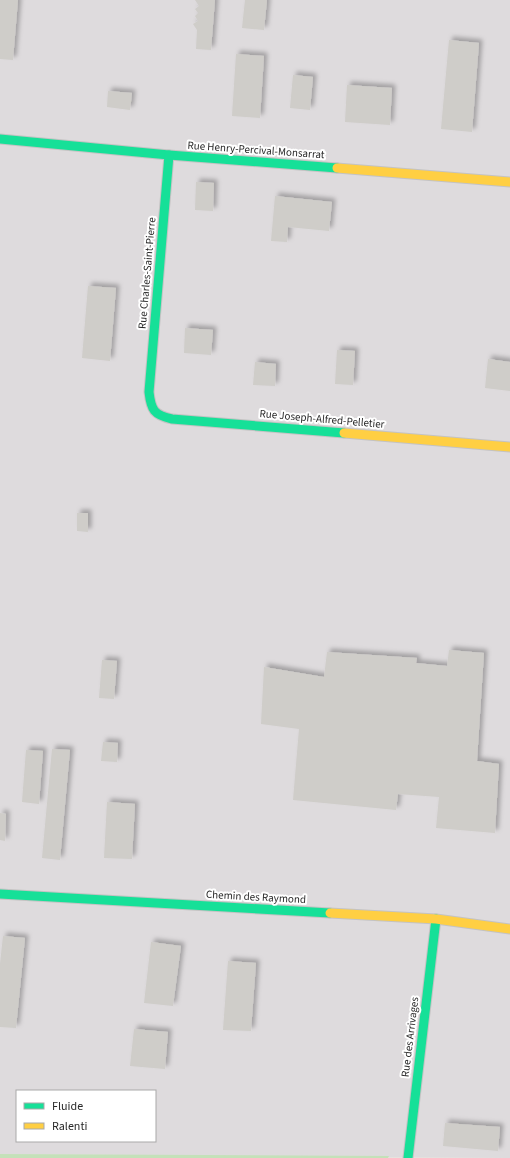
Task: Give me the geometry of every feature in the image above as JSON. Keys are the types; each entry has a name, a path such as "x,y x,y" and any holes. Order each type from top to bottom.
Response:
{"street":[{"name":"Rue Henry-Percival-Monsarrat","path":"0,139 169,155 510,182"},
{"name":"Rue Charles-Saint-Pierre","path":"149,392 169,155"},
{"name":"Rue Joseph-Alfred-Pelletier","path":"149,392 150,405 154,412 162,417 172,419 510,447"},
{"name":"Chemin des Raymond","path":"0,894 436,919 510,929"},
{"name":"Rue des Arrivages","path":"408,1158 436,919"}],"shaded area":[{"path":"0,0 510,0 510,1158 0,1154"}],"green space":[{"path":"0,1154 389,1156 388,1158 0,1158"}],"building":[{"path":"0,0 18,0 13,60 0,59"},
{"path":"195,0 215,0 211,50 196,49 197,30 193,24 198,21 195,16 198,13 195,9 199,6"},
{"path":"245,0 267,0 264,30 242,28"},
{"path":"449,40 479,43 472,132 441,129"},
{"path":"236,54 264,56 260,118 232,116"},
{"path":"293,75 313,77 310,110 290,108"},
{"path":"347,85 392,88 390,125 345,122"},
{"path":"108,91 132,93 130,110 107,107"},
{"path":"196,182 214,183 213,211 195,210"},
{"path":"275,196 332,202 329,231 288,227 287,242 271,241"},
{"path":"88,286 116,288 110,361 82,358"},
{"path":"185,328 213,330 211,355 184,353"},
{"path":"337,350 355,351 353,385 335,384"},
{"path":"488,359 510,362 510,391 485,388"},
{"path":"255,362 276,364 275,386 253,385"},
{"path":"77,513 88,513 88,532 77,531"},
{"path":"449,650 484,653 477,761 499,764 495,833 436,828 439,797 398,794 396,810 293,800 299,729 261,724 264,667 324,677 327,652 417,658 416,663 447,666"},
{"path":"102,660 117,661 114,699 99,698"},
{"path":"103,742 118,743 117,762 101,761"},
{"path":"52,749 70,750 60,860 42,858"},
{"path":"26,750 43,751 39,804 22,802"},
{"path":"107,802 135,804 132,859 104,858"},
{"path":"0,813 6,814 5,841 0,840"},
{"path":"3,936 25,938 16,1028 0,1027 0,964"},
{"path":"151,942 181,946 173,1006 144,1003"},
{"path":"228,961 256,963 251,1031 223,1030"},
{"path":"134,1029 168,1032 165,1069 130,1066"},
{"path":"445,1123 500,1127 498,1151 443,1146"}],"traffic: fast":[{"path":"0,139 169,155 337,168"},
{"path":"169,155 149,392 154,411 161,416 172,419 344,433"},
{"path":"0,894 330,913"},
{"path":"408,1158 436,919"}],"traffic: slow":[{"path":"337,168 510,182"},
{"path":"344,433 510,447"},
{"path":"330,913 436,919 510,929"}]}
